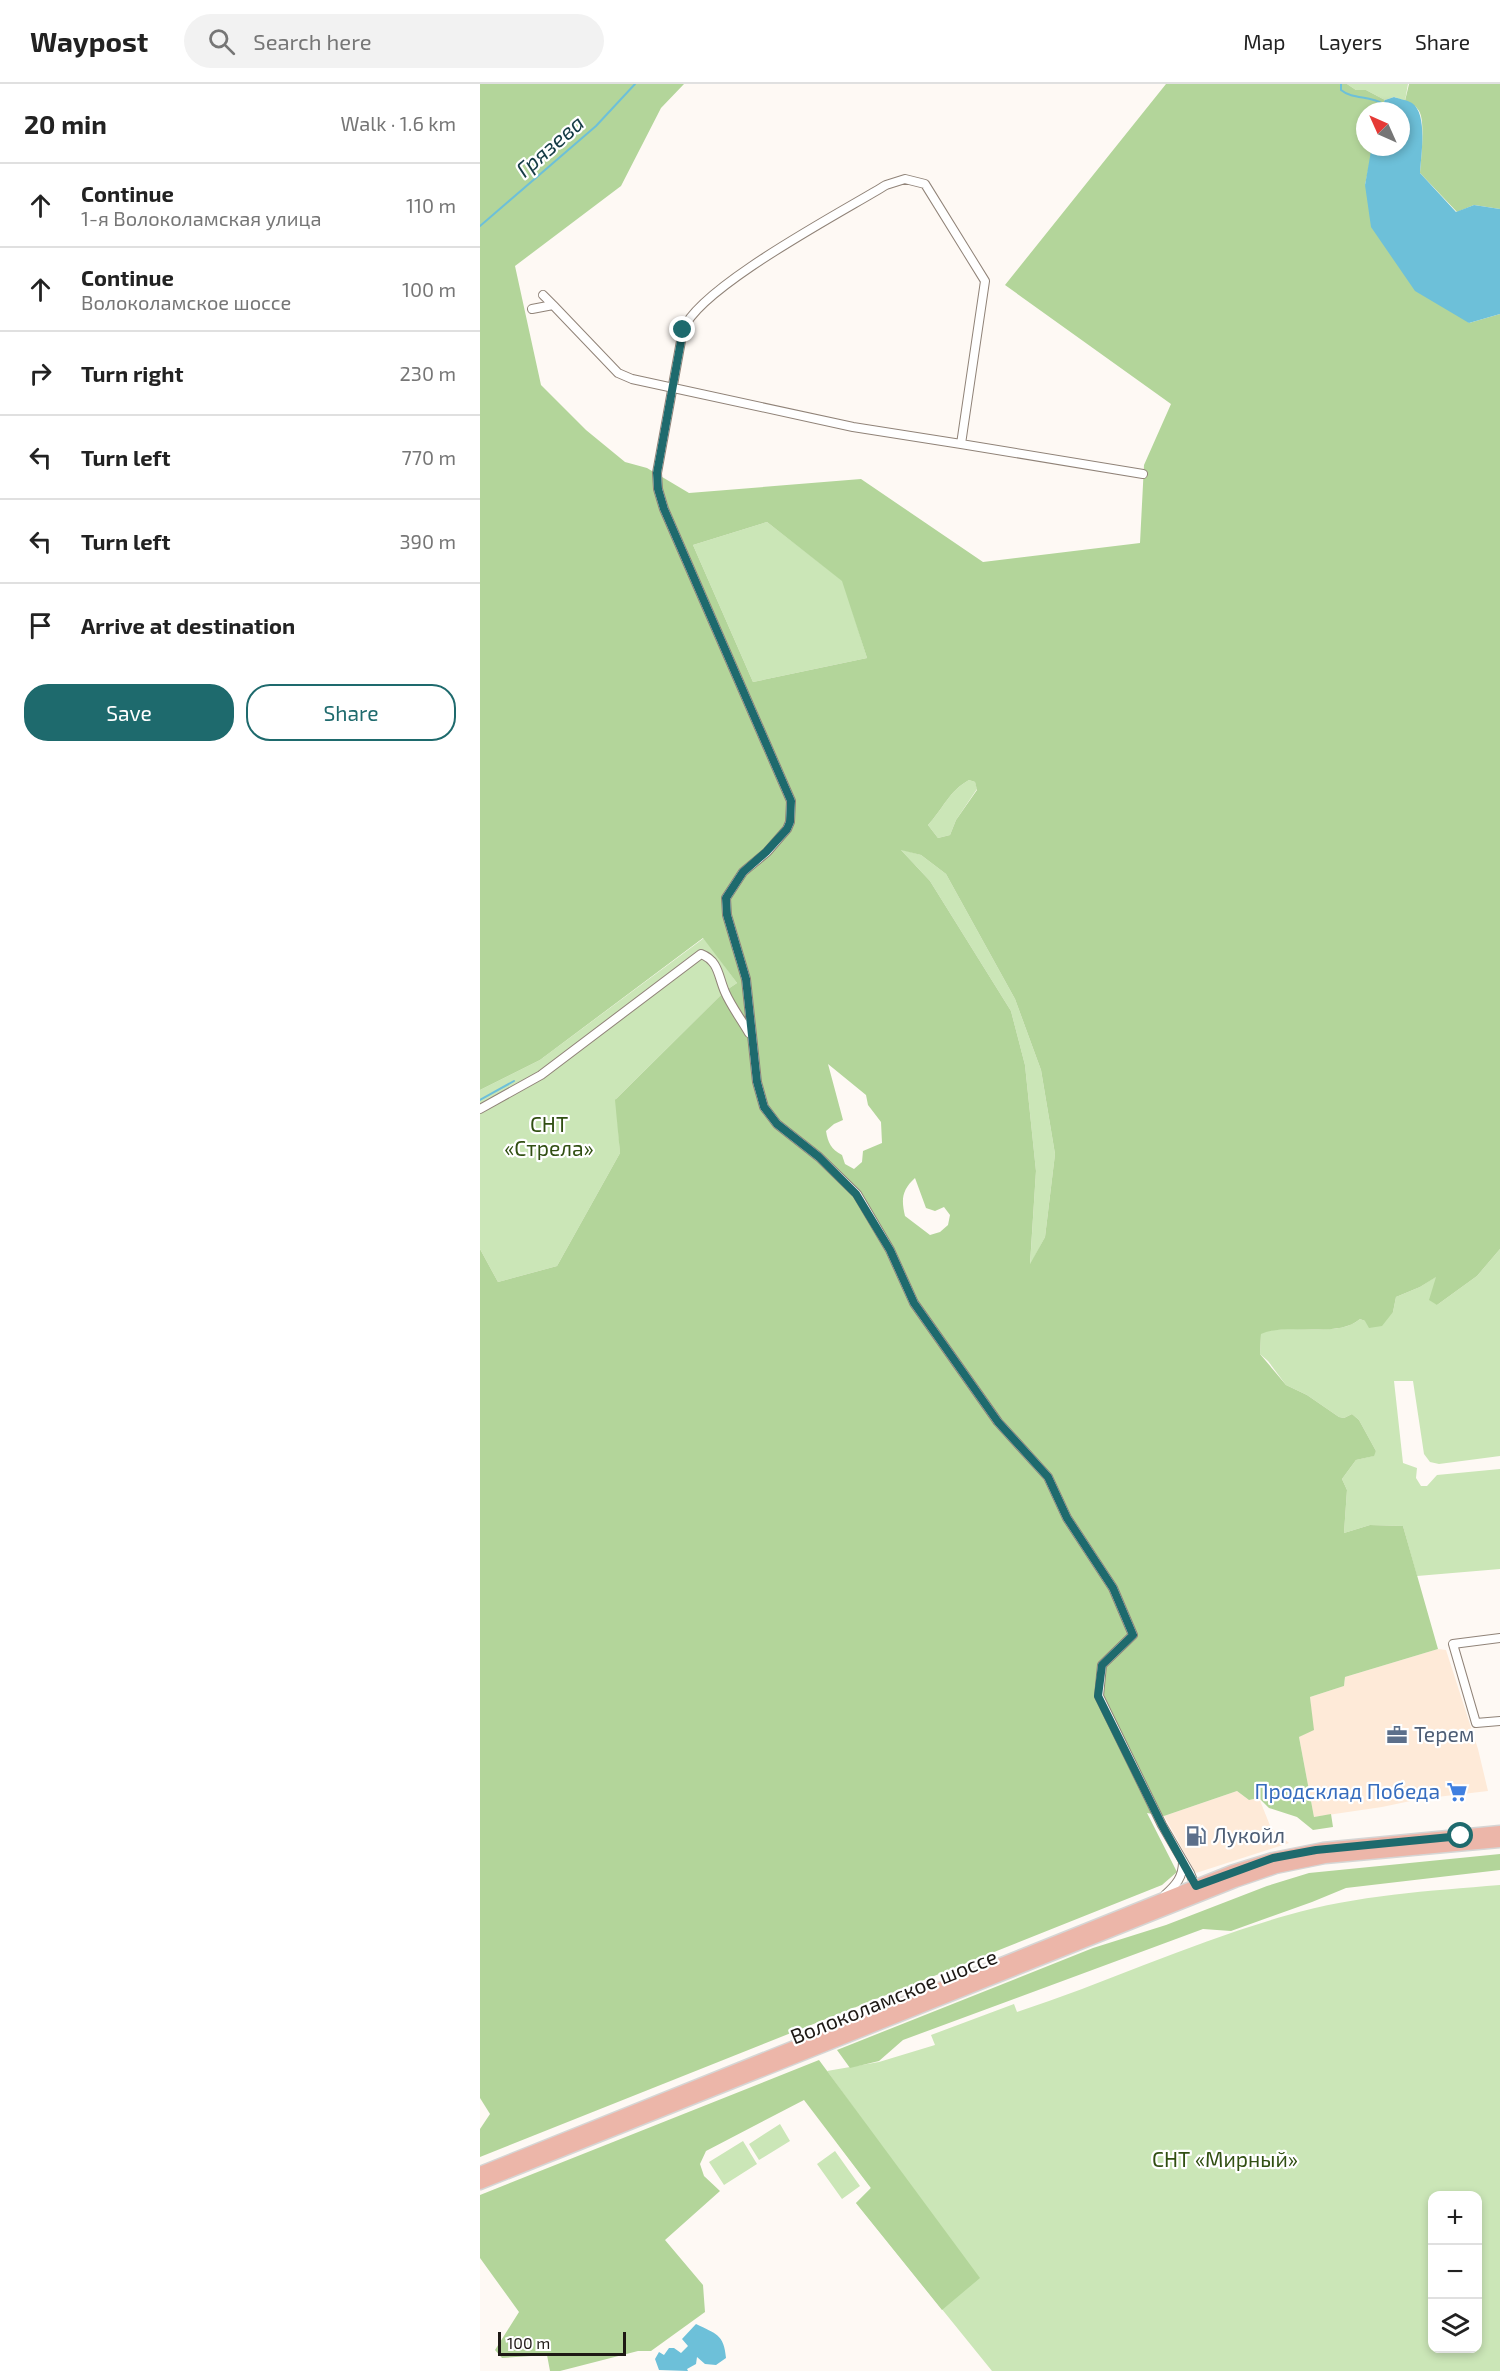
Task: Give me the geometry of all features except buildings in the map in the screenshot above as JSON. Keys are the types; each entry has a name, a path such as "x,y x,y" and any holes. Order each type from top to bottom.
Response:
{"main road":[{"path":"1324,1853 1500,1832"},
{"path":"1324,1853 1500,1841"},
{"name":"Волоколамское шоссе","path":"480,2173 1157,1901 1324,1853"},
{"name":"Волоколамское шоссе","path":"480,2183 1198,1891"}],"street":[{"path":"961,444 985,281 925,184 905,179 886,185 755,264 692,313 683,330 657,473 658,489 664,509 791,801 790,822 787,829 743,872 726,898 727,915 746,979 757,1082 764,1107 777,1124 819,1157 856,1194 890,1250 914,1303 998,1422 1048,1477 1067,1518 1113,1588 1133,1635 1102,1665 1098,1696 1158,1817 1198,1891"},
{"path":"543,295 618,373 632,380 853,426 1143,474"},
{"path":"532,309 553,305"},
{"path":"480,1109 541,1075 701,954 710,958 719,971 725,991 752,1036"},
{"path":"1500,1638 1453,1644 1476,1723 1500,1721"},
{"path":"1157,1901 1179,1880 1183,1872 1183,1861"}],"shaded area":[{"path":"1438,1649 1446,1650 1478,1749 1488,1791 1420,1799 1314,1817 1299,1737 1313,1729 1310,1697 1344,1686 1345,1677"},
{"path":"1237,1791 1249,1800 1259,1798 1271,1828 1289,1843 1196,1873 1164,1816"}],"green space":[{"path":"480,84 684,84 661,108 621,186 515,266 541,385 586,430 625,462 647,468 689,493 861,479 983,562 1140,543 1144,465 1171,404 1005,285 1166,84 1347,84 1356,90 1366,90 1385,100 1384,102 1356,102 1356,156 1371,156 1365,185 1469,323 1500,314 1500,1249 1477,1276 1437,1305 1429,1300 1436,1277 1396,1297 1393,1312 1382,1326 1369,1328 1365,1321 1360,1319 1339,1328 1284,1329 1261,1334 1260,1354 1286,1385 1307,1395 1339,1417 1344,1418 1352,1414 1359,1420 1376,1451 1374,1456 1356,1460 1342,1479 1347,1490 1344,1533 1370,1525 1403,1526 1438,1649 1345,1677 1344,1686 1310,1697 1314,1730 1299,1737 1314,1817 1331,1814 1333,1827 1313,1830 1297,1817 1269,1808 1259,1798 1249,1800 1237,1791 1164,1816 1147,1813 1177,1872 1162,1885 480,2157 480,2129 490,2114 480,2098 480,1249 498,1282 557,1266 620,1153 615,1100 725,991 737,983 703,938 540,1060 480,1090","holes":["767,522 842,581 867,658 753,682 693,545","969,780 975,782 977,790 956,820 950,835 938,838 928,825 951,795","901,850 921,855 946,874 1015,999 1041,1070 1055,1154 1045,1237 1030,1264 1036,1171 1025,1065 1011,1011 930,881","828,1064 866,1095 868,1105 881,1122 882,1143 863,1151 862,1162 854,1169 845,1164 842,1155 833,1148 826,1131 843,1120","915,1178 926,1208 935,1211 944,1207 950,1215 948,1225 940,1232 930,1235 905,1216 903,1205 905,1191"]},
{"path":"1347,84 1408,84 1405,101 1394,97 1385,100 1366,90 1356,90"},
{"path":"1409,84 1500,84 1500,209 1474,205 1457,212 1420,173 1422,125 1420,113 1410,102 1405,101"},
{"path":"767,522 843,581 867,658 753,682 693,545"},
{"path":"969,780 975,782 977,789 956,820 950,835 938,838 928,825 951,795"},
{"path":"900,849 921,855 946,874 1015,999 1041,1070 1055,1154 1045,1237 1030,1265 1036,1171 1025,1065 1011,1011 930,881"},
{"name":"СНТ «Стрела»","path":"704,938 737,983 725,991 616,1099 620,1153 557,1266 498,1282 480,1249 480,1090 540,1060"},
{"path":"1500,1249 1500,1456 1439,1464 1430,1462 1424,1454 1413,1381 1394,1381 1403,1463 1417,1468 1416,1478 1421,1486 1427,1486 1437,1475 1500,1469 1500,1569 1417,1576 1403,1526 1370,1525 1344,1533 1347,1490 1342,1479 1356,1460 1373,1456 1376,1451 1359,1420 1352,1414 1344,1418 1339,1417 1307,1395 1286,1385 1260,1354 1261,1333 1284,1329 1339,1328 1360,1319 1365,1321 1393,1312 1396,1297 1420,1287 1437,1276 1437,1305 1477,1276"},
{"path":"1500,1854 1500,1870 1346,1888 1231,1931 1203,1929 903,2040 879,2061 850,2068 837,2050 1093,1948 1166,1925 1267,1886 1309,1873"},
{"name":"СНТ «Мирный»","path":"1500,1885 1500,2371 992,2371 856,2203 871,2188 837,2143 864,2122 827,2071 879,2062 935,2045 931,2035 1014,2004 1017,2012 1253,1925 1314,1908 1367,1898"},
{"path":"819,2060 980,2278 942,2310 856,2203 871,2188 804,2100 706,2151 700,2164 704,2176 720,2191 665,2240 703,2285 705,2312 651,2351 638,2351 560,2371 550,2371 547,2355 502,2358 495,2350 519,2312 480,2258 480,2195"},
{"path":"780,2124 790,2141 759,2160 749,2144"},
{"path":"743,2141 757,2164 724,2185 709,2162"},
{"path":"835,2151 860,2186 842,2199 817,2164"}],"water":[{"path":"1394,97 1410,102 1384,102"},
{"path":"1410,102 1412,103 1417,108 1422,125 1420,173 1456,212 1474,205 1500,209 1500,314 1469,323 1415,291 1371,227 1365,185 1370,156 1410,156"},
{"path":"696,2324 721,2339 726,2358 716,2365 705,2364 697,2357 696,2364 687,2369 688,2371 659,2370 655,2359 659,2352 664,2355 669,2348 674,2348 681,2353 688,2346 682,2339"}],"waterway":[{"name":"Грязева","path":"480,226 596,126 635,84"},
{"name":"Грязева","path":"1341,84 1341,90 1346,93 1380,102"},
{"path":"480,1100 514,1081"}],"place":[{"name":"Терем","path":"1397,1735"},
{"name":"Продсклад Победа","path":"1457,1792"},
{"name":"Лукойл","path":"1196,1836"}],"route":[{"path":"683,330 657,473 658,489 664,509 791,801 790,822 787,829 743,872 726,898 727,915 746,979 757,1082 764,1107 777,1124 819,1157 856,1194 890,1250 914,1303 998,1422 1048,1477 1067,1518 1113,1588 1133,1635 1102,1665 1098,1696 1162,1825 1196,1886 1273,1858 1323,1849 1461,1836"}]}
